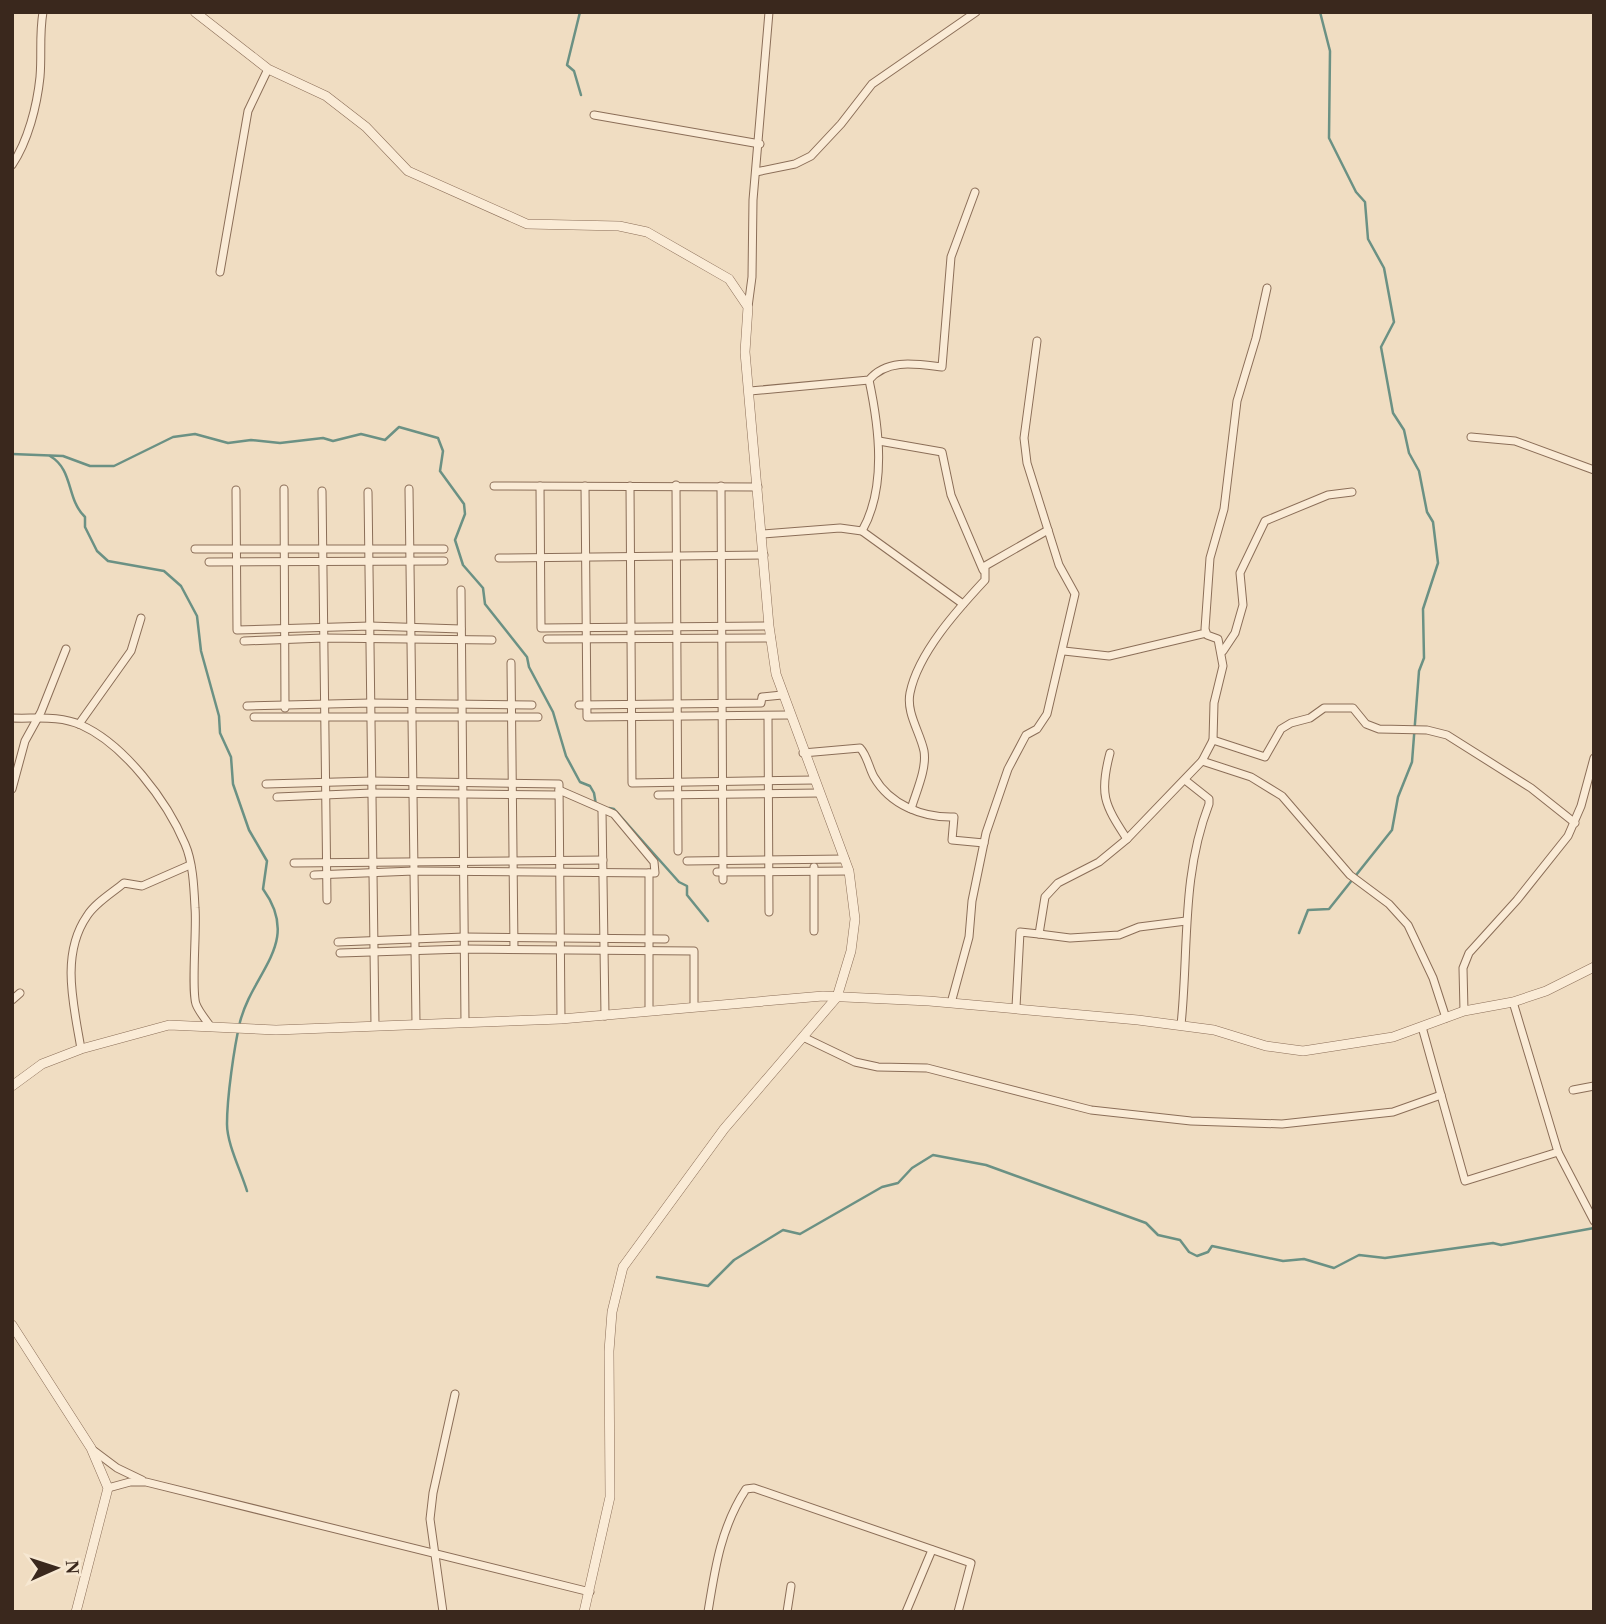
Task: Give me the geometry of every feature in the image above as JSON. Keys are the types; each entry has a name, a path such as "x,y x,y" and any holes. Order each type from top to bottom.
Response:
{"street":[{"path":"12,165 20,153 40,78 38,38 44,12"},
{"path":"195,12 268,69 326,96 366,127 408,171 527,224 619,226 647,232 729,279 748,307"},
{"path":"584,1612 610,1496 612,1464 608,1408 609,1351 612,1312 623,1266 724,1129 837,997 851,951 855,919 849,871 782,695 769,626 745,352 755,172 760,144 769,12"},
{"path":"755,172 795,164 811,156 841,124 872,84 976,12"},
{"path":"220,272 248,111 268,69"},
{"path":"594,115 760,144"},
{"path":"750,391 869,380 875,373 890,366 908,363 942,367 951,257 975,192"},
{"path":"1206,633 1210,558 1224,509 1237,401 1267,288"},
{"path":"951,1003 969,937 972,901 984,844 1008,769 1026,735 1037,729 1047,714 1064,651 1075,594 1059,565 1027,463 1024,438 1037,341"},
{"path":"862,531 867,521 878,470 879,441 869,380"},
{"path":"1471,437 1515,441 1594,470"},
{"path":"879,441 942,452 951,495 985,580 954,612 924,662 910,694 913,722 924,750 924,761 911,809"},
{"path":"676,485 677,851"},
{"path":"494,486 758,487"},
{"path":"540,486 541,628 769,626"},
{"path":"585,486 586,639 583,705 587,717 789,715"},
{"path":"630,486 632,783 814,780"},
{"path":"721,486 721,875 849,871"},
{"path":"284,489 285,717"},
{"path":"409,489 416,1024"},
{"path":"236,490 237,629 370,626 461,629"},
{"path":"322,491 327,900"},
{"path":"368,492 375,1026"},
{"path":"1039,934 1045,897 1058,883 1099,862 1127,839 1202,761 1213,740 1223,651 1235,633 1242,605 1240,573 1265,521 1328,495 1352,492"},
{"path":"763,534 840,528 862,531 963,604"},
{"path":"983,570 985,566 1048,530"},
{"path":"195,549 444,549"},
{"path":"499,558 764,555"},
{"path":"209,562 444,561"},
{"path":"461,590 466,1022"},
{"path":"79,724 131,651 141,618"},
{"path":"1064,651 1109,656 1206,633 1218,639 1223,651"},
{"path":"244,641 324,638 492,640"},
{"path":"547,639 771,638"},
{"path":"12,789 25,741 66,649"},
{"path":"511,663 514,950"},
{"path":"583,705 761,703 762,697 782,695"},
{"path":"247,706 371,703 532,705"},
{"path":"1213,740 1265,757 1281,729 1310,718 1324,708 1353,708 1367,724 1379,729 1447,735 1531,788 1574,823"},
{"path":"768,716 769,912"},
{"path":"12,718 45,717 79,724 111,742 141,775 171,818 186,846 190,865 195,907 195,1003 211,1027"},
{"path":"254,717 538,717"},
{"path":"803,753 860,748 880,788 893,800 911,809 942,817 954,817 952,840 984,844"},
{"path":"1110,752 1103,792 1114,820 1127,839"},
{"path":"1464,1011 1463,968 1469,953 1517,900 1574,823 1594,758"},
{"path":"1202,761 1251,778 1282,796 1353,877 1389,904 1408,925 1433,978 1446,1018"},
{"path":"1181,1025 1190,866 1196,838 1209,804 1209,799 1185,780"},
{"path":"266,784 372,781 559,784 561,1019"},
{"path":"277,797 372,793 558,793 614,814 654,862 655,873 414,871 314,875"},
{"path":"658,795 820,793"},
{"path":"602,811 605,1016"},
{"path":"814,859 814,931"},
{"path":"687,861 845,859"},
{"path":"294,863 373,860 603,860"},
{"path":"81,1049 71,986 71,960 77,933 88,913 124,883 142,886 190,865"},
{"path":"649,873 649,1010"},
{"path":"1016,1007 1020,932 1070,937 1119,935 1139,927 1186,921"},
{"path":"338,942 464,936 665,939"},
{"path":"340,953 465,949 694,951 694,1007"},
{"path":"12,1086 42,1064 81,1049 169,1025 239,1028 375,1026 561,1019 837,997 1016,1007 1181,1025 1214,1030 1266,1046 1303,1051 1393,1037 1464,1011 1513,1002 1546,991 1594,967"},
{"path":"12,1000 20,993"},
{"path":"1513,1002 1558,1152 1594,1221"},
{"path":"1422,1027 1465,1181 1558,1152"},
{"path":"803,1037 855,1062 878,1067 927,1068 1091,1110 1191,1121 1282,1124 1371,1115 1393,1112 1441,1095"},
{"path":"1573,1090 1594,1086"},
{"path":"12,1325 91,1448 108,1488 76,1612"},
{"path":"443,1612 430,1519 433,1493 455,1394"},
{"path":"91,1448 117,1468 146,1482 590,1591"},
{"path":"108,1488 130,1482 146,1482"},
{"path":"708,1612 716,1557 733,1509 746,1489 754,1488 971,1563 958,1612"},
{"path":"906,1612 932,1550"},
{"path":"786,1612 791,1586"}],"waterway":[{"path":"580,12 567,65 574,71 581,95"},
{"path":"1299,933 1308,910 1329,909 1392,830 1398,797 1412,762 1419,671 1424,658 1423,609 1438,563 1433,522 1427,512 1419,471 1409,453 1404,430 1393,413 1381,347 1394,322 1384,268 1368,239 1365,202 1356,192 1329,138 1330,51 1320,12"},
{"path":"12,454 63,456 90,466 114,466 173,437 195,434 228,443 251,440 280,443 323,438 333,441 361,434 385,440 399,427 438,438 443,451 440,471 464,504 465,514 455,540 463,565 483,588 485,604 527,657 529,667 553,712 566,756 580,782 590,786 596,805"},
{"path":"50,456 58,462 67,477 75,502 85,517 85,527 97,551 108,561 164,571 181,586 197,616 201,651 219,716 220,733 231,757 233,784 249,830 267,861 263,889 274,908 278,925 276,941 240,1022 227,1113 229,1140 247,1191"},
{"path":"609,808 614,809 679,882 687,886 687,895 708,921"},
{"path":"657,1277 708,1286 734,1260 783,1230 800,1234 882,1187 898,1183 912,1168 933,1155 986,1165 1146,1223 1158,1235 1180,1240 1189,1252 1197,1256 1208,1252 1212,1246 1283,1261 1304,1259 1334,1268 1359,1255 1385,1258 1493,1243 1501,1245 1594,1228"}]}
